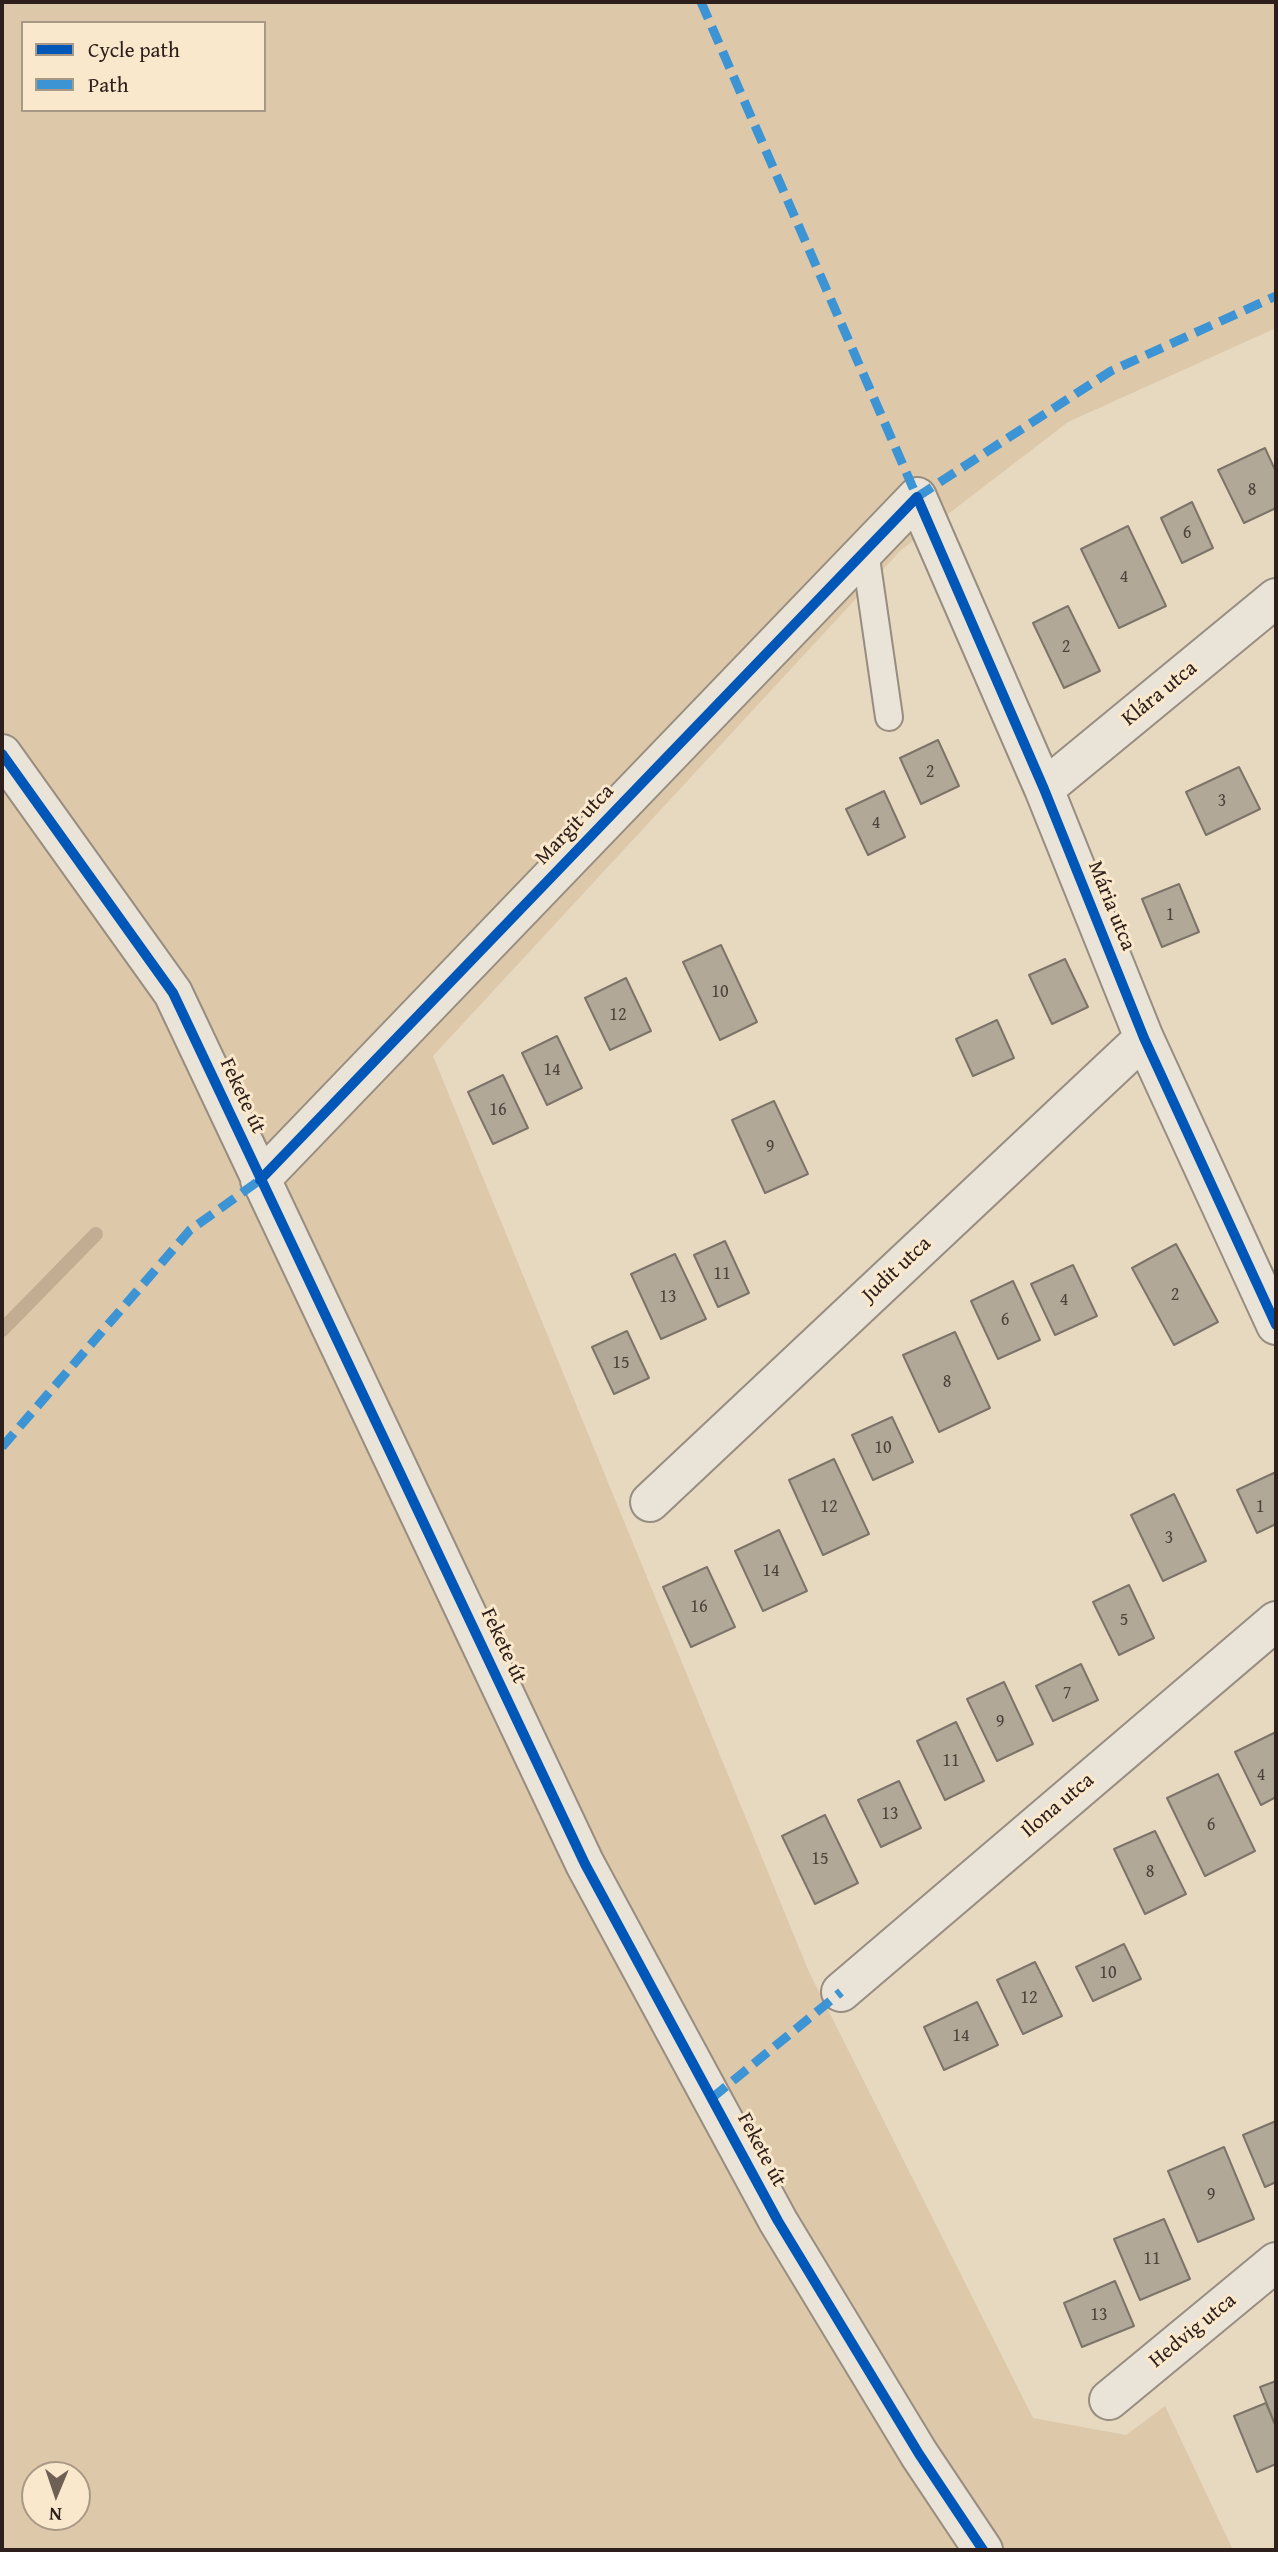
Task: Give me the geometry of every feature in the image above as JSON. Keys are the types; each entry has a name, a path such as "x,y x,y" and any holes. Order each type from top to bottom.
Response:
{"street":[{"name":"Margit utca","path":"260,1180 917,497"},
{"name":"Mária utca","path":"917,497 1044,789 1144,1038 1268,1282 1276,1325"},
{"name":"Klára utca","path":"1044,789 1276,598"},
{"name":"Fekete út","path":"2,754 173,993 585,1864 778,2221 919,2454 983,2550"},
{"name":"Judit utca","path":"650,1502 1144,1038"},
{"name":"Ilona utca","path":"841,1992 1276,1621"},
{"name":"Hedvig utca","path":"1110,2400 1276,2262"}],"lane":[{"path":"865,551 889,717"}],"shaded area":[{"path":"2,2 1276,2 1276,328 1068,422 900,551 433,1056 809,1972 1033,2418 1126,2435 1165,2406 1233,2550 2,2550"}],"building":[{"path":"1265,448 1276,472 1276,508 1244,523 1218,470"},
{"path":"1192,502 1213,548 1182,563 1161,518"},
{"path":"1128,526 1166,606 1119,628 1081,549"},
{"path":"1068,606 1100,671 1064,688 1033,623"},
{"path":"938,740 959,786 921,804 900,758"},
{"path":"1239,767 1260,809 1206,835 1186,792"},
{"path":"884,791 905,837 868,855 846,809"},
{"path":"1179,884 1199,932 1162,947 1142,899"},
{"path":"721,945 757,1022 720,1040 683,962"},
{"path":"1065,959 1088,1007 1052,1024 1029,975"},
{"path":"626,978 651,1031 610,1050 585,998"},
{"path":"997,1020 1014,1058 973,1076 956,1039"},
{"path":"557,1036 582,1088 547,1105 522,1053"},
{"path":"503,1075 528,1128 493,1144 468,1092"},
{"path":"774,1101 808,1174 765,1193 732,1120"},
{"path":"725,1241 749,1293 718,1307 694,1255"},
{"path":"1176,1244 1218,1322 1174,1345 1132,1268"},
{"path":"675,1254 706,1319 661,1339 631,1274"},
{"path":"1073,1265 1097,1316 1055,1335 1031,1284"},
{"path":"1013,1281 1040,1340 998,1359 971,1301"},
{"path":"627,1331 649,1378 614,1394 592,1347"},
{"path":"955,1332 990,1408 939,1432 903,1355"},
{"path":"892,1417 913,1462 873,1480 852,1435"},
{"path":"834,1459 869,1534 823,1555 789,1480"},
{"path":"1276,1472 1276,1524 1257,1533 1237,1490"},
{"path":"1174,1494 1206,1561 1163,1581 1131,1515"},
{"path":"779,1530 807,1591 763,1611 735,1551"},
{"path":"707,1567 735,1627 691,1647 663,1587"},
{"path":"1129,1585 1154,1638 1119,1655 1093,1602"},
{"path":"1081,1664 1098,1700 1053,1721 1036,1686"},
{"path":"1004,1682 1033,1744 997,1761 967,1699"},
{"path":"956,1722 984,1781 945,1800 917,1741"},
{"path":"1276,1732 1276,1797 1261,1805 1235,1752"},
{"path":"1218,1774 1255,1851 1205,1876 1167,1798"},
{"path":"899,1781 921,1828 881,1847 858,1800"},
{"path":"825,1815 858,1883 815,1904 782,1836"},
{"path":"1155,1831 1186,1894 1145,1914 1114,1849"},
{"path":"1124,1944 1141,1979 1093,2001 1076,1967"},
{"path":"1035,1962 1062,2016 1023,2034 997,1980"},
{"path":"977,2002 998,2045 944,2070 924,2027"},
{"path":"1276,2121 1276,2182 1265,2187 1243,2135"},
{"path":"1224,2147 1254,2219 1198,2242 1168,2171"},
{"path":"1164,2219 1190,2279 1140,2300 1114,2239"},
{"path":"1115,2281 1134,2326 1082,2347 1064,2303"},
{"path":"1276,2381 1276,2427 1260,2387"},
{"path":"1266,2403 1276,2427 1276,2464 1257,2472 1234,2416"}],"waterway":[{"path":"2,1330 96,1234"}],"marked path":[{"path":"701,2 917,497 1111,371 1276,296"},
{"path":"2,1447 190,1230 260,1180"},
{"path":"712,2098 841,1992"}],"cycle path":[{"path":"260,1180 917,497 1044,789 1144,1038 1276,1325"},
{"path":"2,754 173,993 585,1864 778,2221 919,2454 983,2550"}]}
